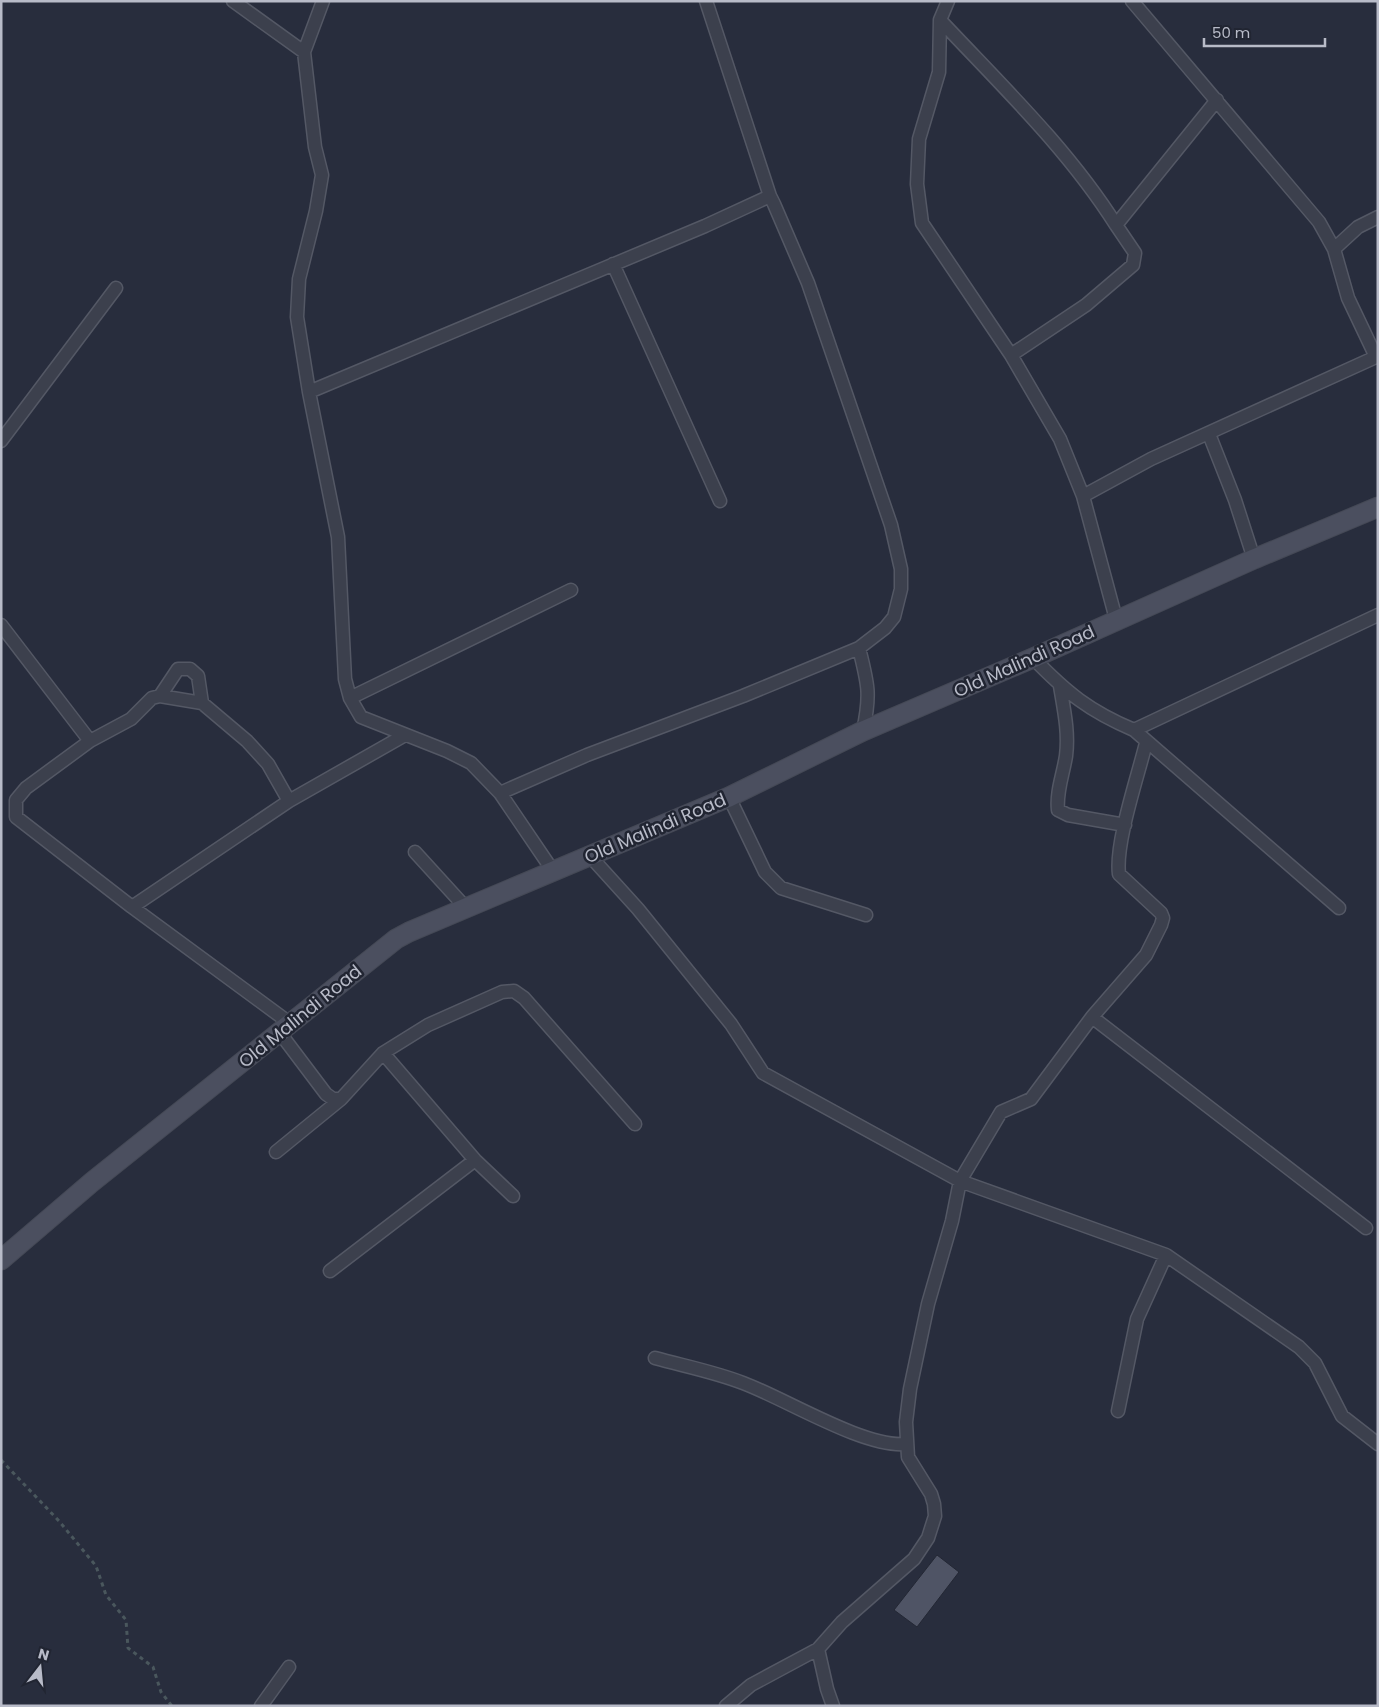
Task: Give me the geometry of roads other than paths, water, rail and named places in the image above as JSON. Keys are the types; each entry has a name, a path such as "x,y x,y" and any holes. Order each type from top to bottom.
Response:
{"main road":[{"name":"Old Malindi Road","path":"1,1260 92,1182 396,939 728,798 863,730 1033,658 1116,619 1254,559 1378,507"}],"street":[{"path":"233,1 304,52"},
{"path":"323,1 304,52 315,147 322,176 316,210 299,279 297,317 309,392 338,537 345,679 350,698 361,717 447,751 472,763 500,793 553,871"},
{"path":"500,793 587,755 743,696 858,648 885,628 894,617 901,589 901,569 898,550 808,282 770,196 706,1"},
{"path":"948,1 940,20 939,72 919,139 917,184 922,223 1011,355 1060,439 1083,496 1116,619"},
{"path":"1083,496 1151,459 1377,356 1348,298 1334,249 1319,222 1132,1"},
{"path":"940,20 1011,94 1098,198 1135,253 1133,265 1086,305 1011,355"},
{"path":"1116,225 1217,100"},
{"path":"309,392 722,219 770,196"},
{"path":"1334,249 1358,227 1378,217"},
{"path":"613,264 720,501"},
{"path":"1,441 116,288"},
{"path":"1208,434 1235,500 1254,559"},
{"path":"350,698 571,590"},
{"path":"1134,730 1378,615"},
{"path":"1,625 90,741"},
{"path":"858,648 868,684 869,702 863,730"},
{"path":"1033,658 1060,686 1103,717 1134,730 1146,743 1339,908"},
{"path":"160,696 178,669 190,668 198,676 202,703"},
{"path":"1060,686 1068,726 1066,756 1057,799 1058,810 1068,815 1125,825"},
{"path":"289,801 268,764 247,741 202,703 160,696 152,698 131,719 90,741 26,788 16,800 16,817 285,1028 326,1094 333,1099 341,1100"},
{"path":"132,907 289,801 405,735"},
{"path":"726,1706 751,1685 818,1649 842,1622 914,1559 928,1538 935,1516 934,1504 931,1494 908,1457 906,1444 910,1389 928,1304 952,1221 960,1181 1001,1112 1031,1099 1092,1017 1146,955 1163,918 1119,874 1118,866 1125,825 1146,743"},
{"path":"728,798 765,872 780,888 866,915"},
{"path":"415,852 466,908"},
{"path":"590,856 638,909 731,1024 763,1073 960,1181 1100,1229 1166,1255 1299,1347 1315,1363 1342,1416 1378,1444"},
{"path":"276,1152 341,1100 384,1053 428,1025 502,992 514,991 524,998 635,1124"},
{"path":"1092,1017 1366,1228"},
{"path":"384,1053 475,1160 513,1196"},
{"path":"330,1271 475,1160"},
{"path":"1118,1411 1137,1319 1166,1255"},
{"path":"655,1358 742,1382 872,1440 896,1445 906,1444"},
{"path":"818,1649 833,1706"},
{"path":"261,1706 288,1667"}]}
